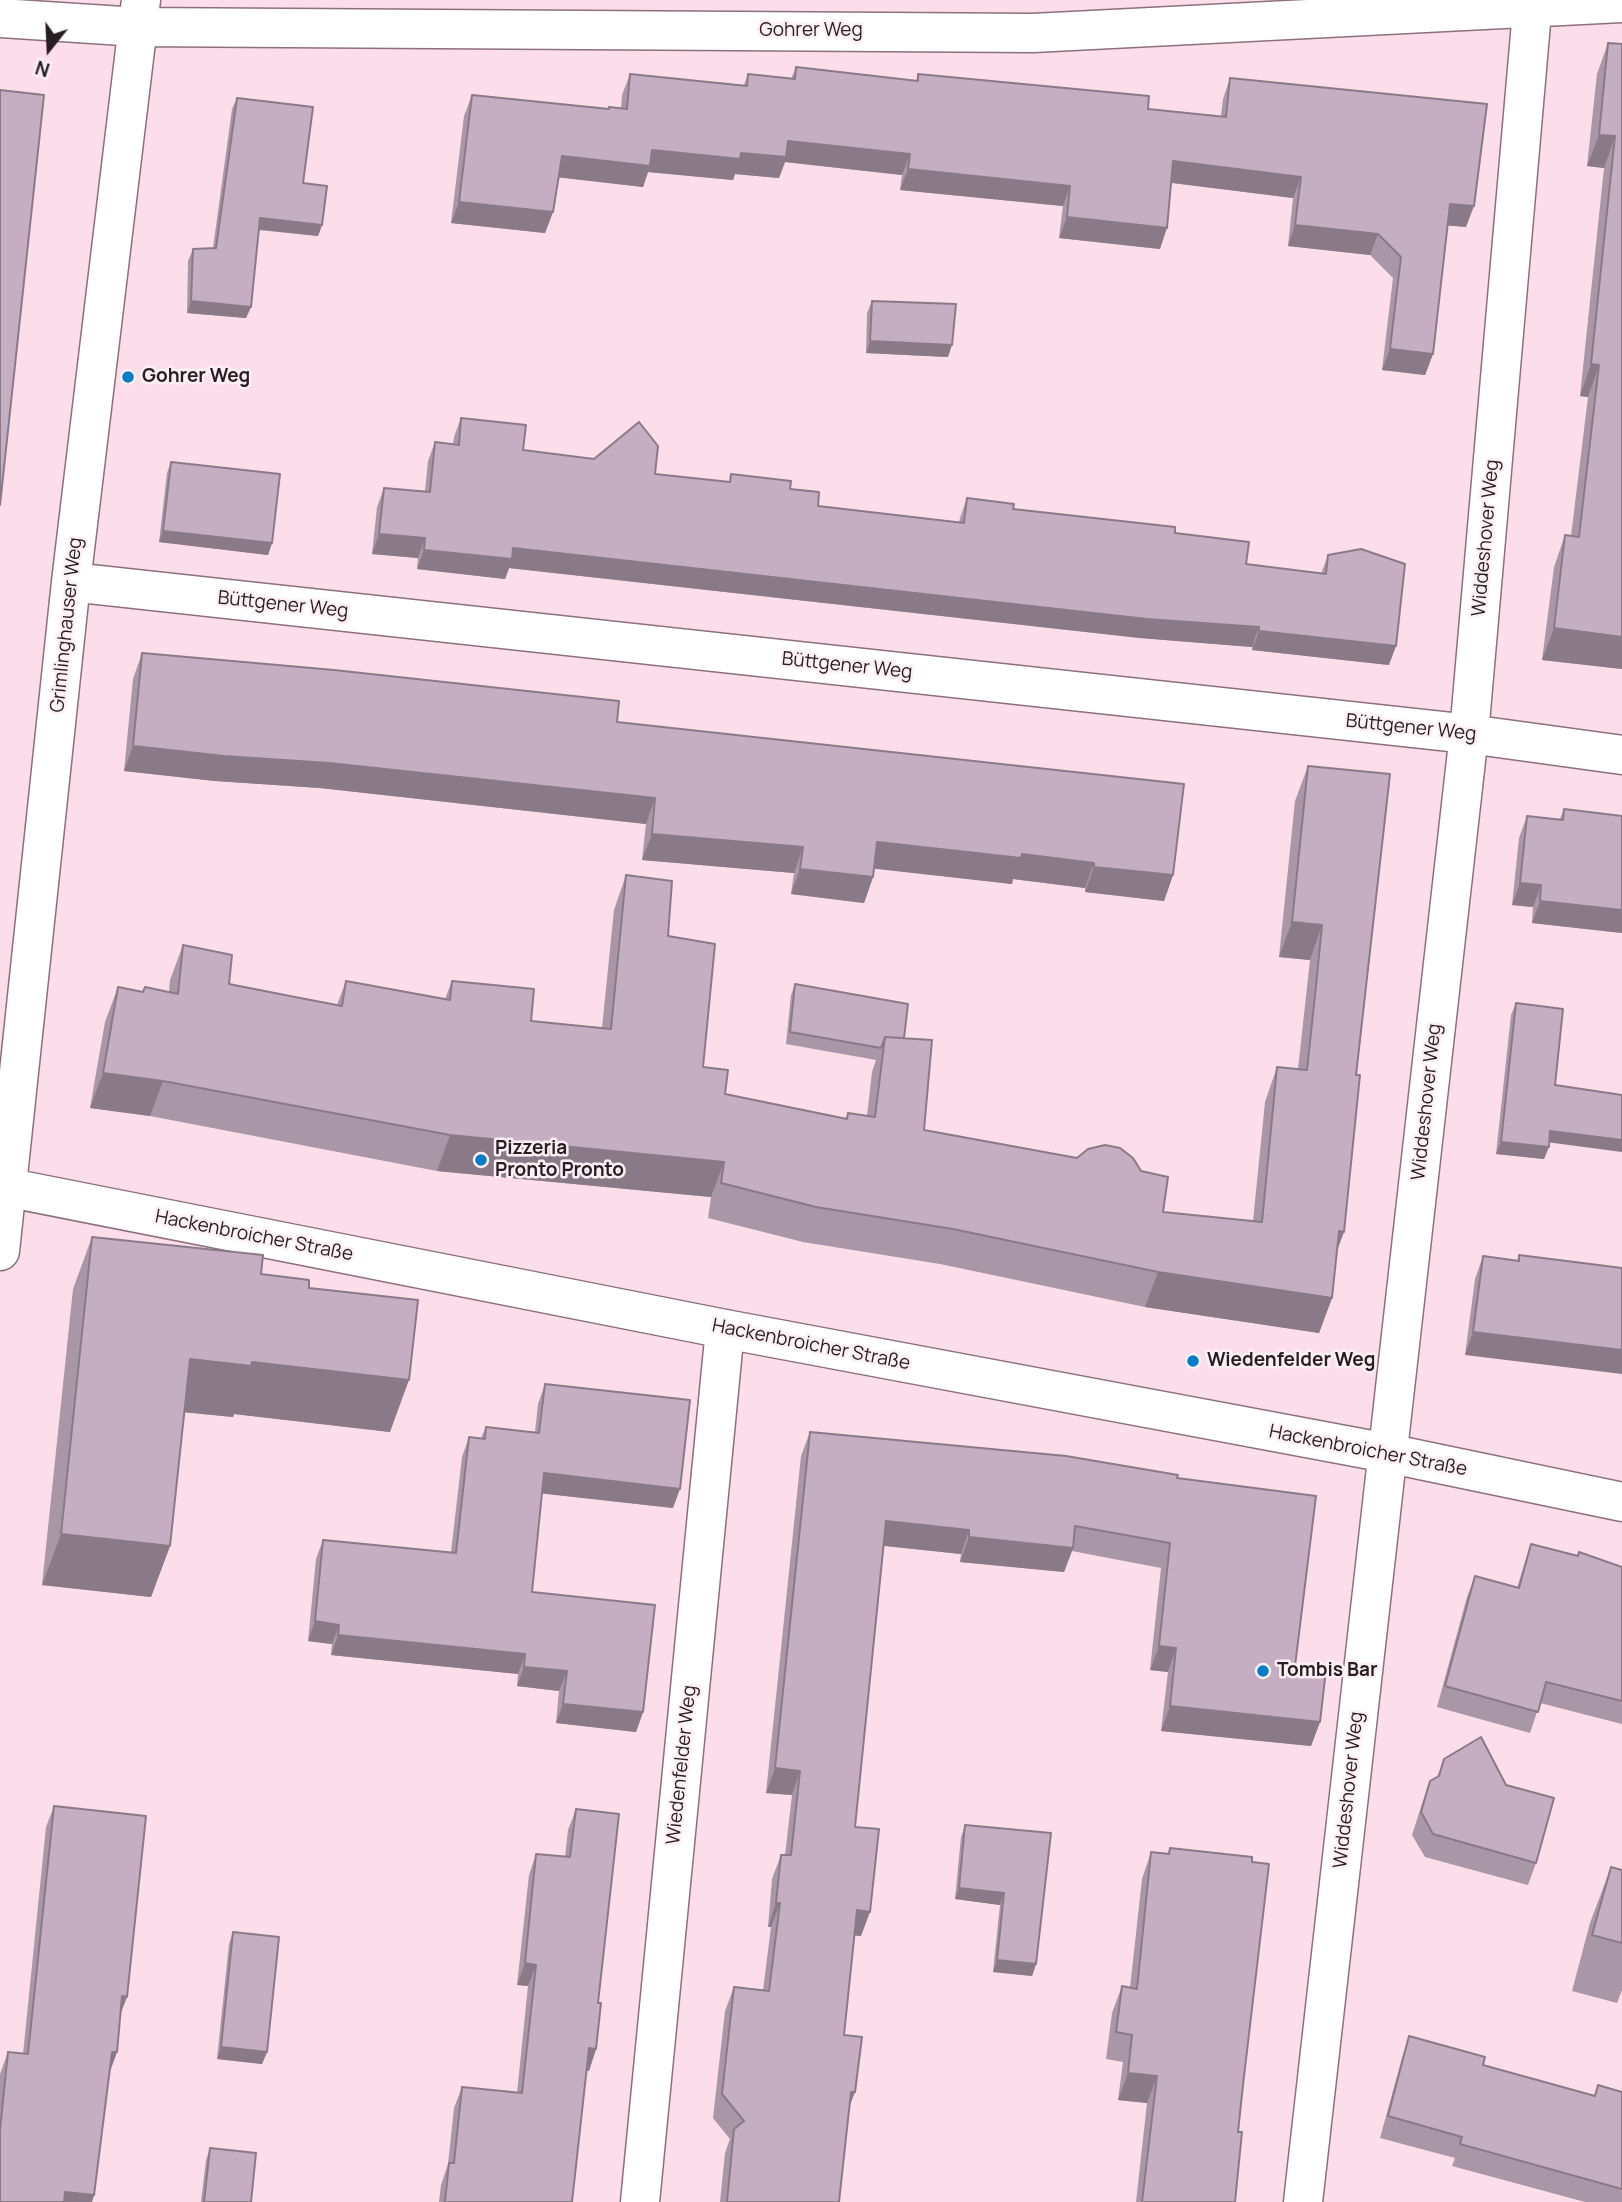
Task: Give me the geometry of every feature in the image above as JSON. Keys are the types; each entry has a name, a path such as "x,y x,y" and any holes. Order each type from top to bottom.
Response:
{"street":[{"name":"Gohrer Weg","path":"0,18 140,14 1033,33 1533,3 1622,3"},
{"name":"Widdeshover Weg","path":"1303,2202 1469,734 1533,3"},
{"name":"Grimlinghauser Weg","path":"0,1251 3,1187 71,582 140,14"},
{"name":"Büttgener Weg","path":"71,582 1469,734 1622,755"},
{"name":"Hackenbroicher Straße","path":"3,1187 725,1329 1387,1453 1622,1502"},
{"name":"Wiedenfelder Weg","path":"640,2202 725,1329"}],"building":[{"path":"1608,43 1622,44 1622,637 1554,628 1565,535 1579,537 1599,365 1591,364 1615,136 1599,135"},
{"path":"796,67 918,81 918,74 1149,96 1148,109 1226,117 1230,78 1487,104 1474,206 1450,204 1433,354 1390,349 1401,257 1378,234 1295,225 1301,177 1173,161 1167,228 1067,217 1070,186 908,169 910,154 788,141 786,157 741,153 740,159 652,150 650,166 562,156 553,212 459,202 472,95 627,109 630,74 747,86 748,74 795,79"},
{"path":"0,90 44,95 0,505"},
{"path":"237,98 313,107 303,183 327,186 322,225 260,218 251,307 191,301 193,249 216,248"},
{"path":"872,301 956,304 952,345 870,341"},
{"path":"461,418 526,425 523,450 594,459 639,422 658,446 655,474 730,482 731,474 791,481 790,489 819,492 818,506 964,523 967,498 1014,504 1013,509 1175,527 1175,533 1249,542 1246,564 1326,574 1328,555 1361,549 1405,564 1396,646 1259,631 1259,627 1147,619 513,548 512,559 424,550 425,538 379,534 384,488 430,492 435,442 459,445"},
{"path":"171,462 280,474 272,543 163,531"},
{"path":"142,653 334,670 619,701 617,722 1184,784 1173,875 1094,867 1094,863 1022,854 1021,858 877,842 873,877 800,869 803,847 652,834 655,798 329,763 133,746"},
{"path":"1308,766 1390,774 1356,1075 1360,1075 1344,1232 1339,1231 1332,1298 1158,1272 953,1229 816,1207 721,1183 724,1162 450,1135 163,1081 103,1073 118,987 143,992 145,987 178,994 183,945 232,955 229,984 300,998 342,1006 346,981 450,1000 452,981 534,989 531,1021 611,1029 626,875 672,881 668,936 715,944 703,1067 728,1070 725,1094 847,1119 848,1113 875,1117 885,1037 932,1040 924,1130 1077,1158 1088,1149 1105,1145 1120,1148 1133,1158 1141,1171 1168,1177 1163,1212 1262,1222 1277,1067 1307,1070 1316,986 1322,925 1292,922"},
{"path":"1564,809 1622,816 1622,910 1540,901 1541,885 1520,883 1527,816 1563,820"},
{"path":"795,984 908,1004 904,1038 885,1037 881,1048 790,1032"},
{"path":"1516,1003 1563,1009 1555,1085 1622,1095 1622,1140 1550,1131 1549,1147 1501,1142"},
{"path":"92,1237 263,1255 261,1274 309,1280 309,1288 418,1300 409,1380 252,1362 251,1366 190,1359 170,1546 61,1534"},
{"path":"1519,1255 1622,1268 1622,1350 1473,1332 1483,1256 1519,1261"},
{"path":"545,1384 690,1400 680,1489 544,1473 532,1592 655,1605 643,1712 563,1704 567,1671 524,1667 525,1654 338,1635 339,1625 315,1621 323,1540 456,1553 469,1437 485,1439 486,1427 539,1433"},
{"path":"810,1432 1066,1456 1178,1475 1177,1478 1316,1496 1295,1666 1326,1670 1320,1722 1170,1706 1176,1648 1159,1646 1170,1543 1075,1526 1073,1548 969,1537 969,1530 886,1521 855,1827 879,1829 870,1912 857,1910 844,2035 862,2037 855,2092 851,2092 839,2202 727,2202 734,2129 744,2121 722,2094 734,1987 769,1991 780,1903 776,1903 781,1855 791,1855 800,1771 775,1768"},
{"path":"1531,1544 1578,1556 1579,1552 1622,1567 1622,1701 1546,1682 1538,1712 1445,1686 1475,1576 1519,1588"},
{"path":"1481,1737 1506,1785 1554,1798 1536,1863 1433,1834 1421,1812 1430,1781 1439,1776 1444,1759"},
{"path":"54,1806 146,1816 127,1997 122,1996 117,2052 112,2052 94,2195 65,2192 64,2202 0,2202 0,2130 8,2052 28,2054"},
{"path":"576,1809 619,1814 598,2003 601,2003 596,2049 589,2048 572,2202 445,2202 449,2163 454,2163 462,2087 522,2093 536,1965 525,1963 536,1854 570,1857"},
{"path":"965,1825 1051,1833 1036,1964 997,1960 1004,1893 959,1888"},
{"path":"1170,1848 1252,1857 1252,1862 1269,1864 1238,2132 1242,2132 1235,2202 1142,2202 1157,2076 1128,2073 1132,2035 1116,2032 1122,1986 1137,1989 1151,1852 1169,1854"},
{"path":"1611,1867 1622,1870 1622,1943 1592,1935"},
{"path":"233,1932 279,1937 267,2052 221,2047"},
{"path":"1409,2036 1485,2057 1483,2065 1595,2096 1598,2085 1622,2092 1622,2189 1460,2144 1462,2137 1388,2116"},
{"path":"210,2148 256,2153 251,2202 204,2202"}],"place":[{"name":"Gohrer Weg","path":"128,377"},
{"name":"Pizzeria Pronto Pronto","path":"481,1160"},
{"name":"Wiedenfelder Weg","path":"1193,1361"},
{"name":"Tombis Bar","path":"1263,1671"}]}
